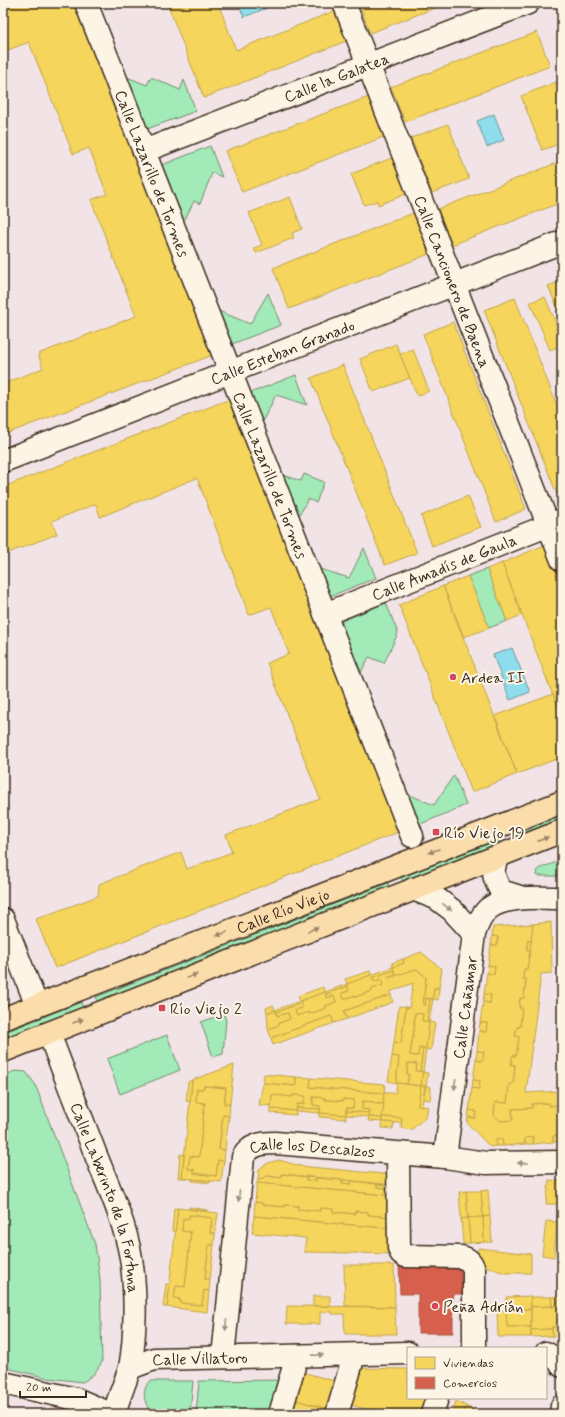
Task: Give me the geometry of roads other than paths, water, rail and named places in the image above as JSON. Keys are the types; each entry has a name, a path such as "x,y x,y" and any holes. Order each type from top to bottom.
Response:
{"main road":[{"name":"Calle Río Viejo","path":"3,1019 562,802"},
{"name":"Calle Río Viejo","path":"3,1051 562,831"}],"street":[{"name":"Calle Lazarillo de Tormes","path":"86,3 412,836"},
{"name":"Calle Cancionero de Baena","path":"344,3 454,284 555,522 562,560"},
{"name":"Calle la Galatea","path":"144,151 528,3"},
{"name":"Calle Esteban Granado","path":"3,461 562,242"},
{"name":"Calle Amadís de Gaula","path":"325,614 555,522"},
{"path":"498,856 493,874 501,891 523,898"},
{"name":"Calle Cañamar","path":"413,889 436,898 452,910 474,934 446,1157"},
{"path":"474,934 479,919 488,909 500,903 523,898 562,898"},
{"path":"3,919 36,1006"},
{"name":"Calle Laberinto de la Fortuna","path":"49,1032 119,1213 131,1257 133,1277 134,1349 130,1368"},
{"name":"Calle los Descalzos","path":"223,1357 243,1157 250,1148 261,1144 275,1143 446,1157 486,1163 562,1162"},
{"path":"398,1154 399,1248 401,1253 405,1256 461,1257 467,1258 472,1262 474,1269 474,1345"},
{"name":"Calle Villatoro","path":"115,1414 130,1368 154,1359 407,1353"},
{"path":"338,1411 354,1354"},
{"path":"280,1414 297,1356"},
{"path":"3,1383 76,1398 111,1414"},
{"path":"432,1414 437,1399"},
{"path":"561,1414 562,1406"}],"water":[{"path":"238,3 265,3 267,8 244,17"},
{"path":"494,114 504,140 487,147 477,121"},
{"path":"512,648 530,692 510,700 493,655"}],"place":[{"name":"Ardea II","path":"453,677"},
{"name":"Río Viejo 19","path":"436,832"},
{"name":"Río Viejo 2","path":"162,1008"},
{"name":"Peña Adrián","path":"435,1306"}]}
